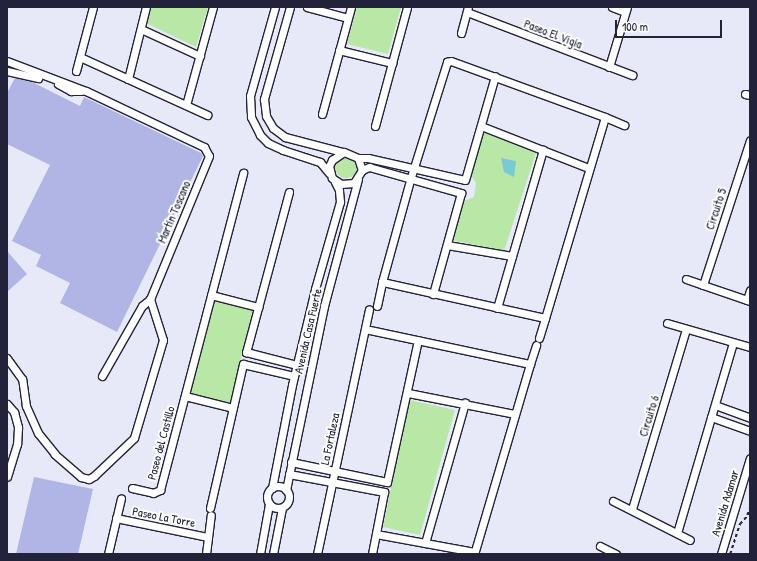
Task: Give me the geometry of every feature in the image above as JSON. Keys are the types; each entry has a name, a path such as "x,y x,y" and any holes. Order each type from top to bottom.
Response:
{"street":[{"path":"76,71 93,7"},
{"path":"128,78 146,7"},
{"path":"186,105 213,7"},
{"path":"275,7 249,106 254,127 260,135 275,147 320,162 336,182 348,185 359,178 362,170 358,158"},
{"path":"290,7 264,99 264,107 269,123 285,137 344,152 358,158 368,158 465,180 495,76"},
{"path":"307,7 348,18"},
{"path":"322,114 351,7"},
{"path":"375,126 407,7"},
{"path":"609,67 626,10 612,7"},
{"name":"Paseo El Vigía","path":"461,33 468,10 632,75"},
{"path":"141,28 200,56"},
{"path":"264,46 278,50"},
{"path":"339,50 392,63"},
{"path":"80,57 207,115"},
{"name":"Martín Toscano","path":"7,61 86,91 204,147 209,156 150,299"},
{"path":"377,306 382,282 411,177 447,62 459,63 624,125"},
{"path":"7,71 42,79 71,92 86,91"},
{"path":"376,534 474,553 605,118"},
{"path":"481,126 589,168"},
{"name":"Circuito 5","path":"703,285 750,140"},
{"path":"497,308 543,150"},
{"path":"330,174 332,160 344,152"},
{"path":"362,170 369,167 411,177 461,192 433,294"},
{"name":"Paseo del Castillo","path":"132,488 153,494 160,490 244,173"},
{"name":"Avenida Casa Fuerte","path":"286,490 324,306 359,178"},
{"name":"Avenida Casa Fuerte","path":"272,488 294,376 340,202 339,190 336,182"},
{"path":"289,192 246,352 297,365"},
{"path":"447,245 512,256"},
{"path":"686,279 748,301 750,290"},
{"path":"382,282 545,318"},
{"path":"212,294 258,307"},
{"path":"7,358 22,379 26,406 38,433 60,458 80,477 89,479 134,438 163,340 150,299 142,306 102,376"},
{"name":"La Fortaleza","path":"317,554 369,309"},
{"path":"667,323 750,347"},
{"path":"365,329 530,364"},
{"name":"Circuito 6","path":"632,509 686,329"},
{"path":"291,462 387,482 408,393 418,340"},
{"path":"677,533 733,343"},
{"path":"234,408 243,364 294,376"},
{"path":"408,393 515,414"},
{"name":"Paseo del Castillo","path":"185,396 234,408"},
{"path":"425,543 465,403"},
{"path":"7,404 14,412 18,427 17,444 7,477"},
{"path":"715,405 750,418"},
{"name":"Paseo La Torre","path":"206,554 210,512 234,408"},
{"path":"711,417 750,431"},
{"name":"Avenida Adamar","path":"721,554 750,458"},
{"path":"289,474 332,484 384,492 372,554"},
{"path":"260,554 269,504 267,494 272,488 280,486 286,490 289,498 282,508 273,554"},
{"name":"Paseo La Torre","path":"108,554 121,498"},
{"path":"613,501 632,509 690,540"},
{"path":"269,504 273,508 282,508"},
{"name":"Paseo La Torre","path":"116,518 208,537"},
{"path":"600,546 616,554"}],"path":[{"path":"730,554 740,524 750,508"}],"green space":[{"path":"151,7 208,7 196,47 146,23"},
{"path":"357,7 401,7 388,54 347,44"},
{"path":"483,132 536,153 504,251 451,240 462,202 474,197 476,183 471,175"},
{"path":"346,156 354,159 357,167 354,175 346,178 338,175 335,167 338,159"},
{"path":"213,299 253,309 230,403 188,393"},
{"path":"409,400 455,410 420,535 383,527"}],"water":[{"path":"501,158 516,161 514,177 504,172"}],"building":[{"path":"15,78 32,82 80,106 84,97 201,153 203,156 117,332 60,303 70,283 36,266 41,255 12,241 50,165 7,144 7,93"},
{"path":"7,251 27,274 7,292"},
{"path":"34,477 93,489 78,554 16,554"}]}
